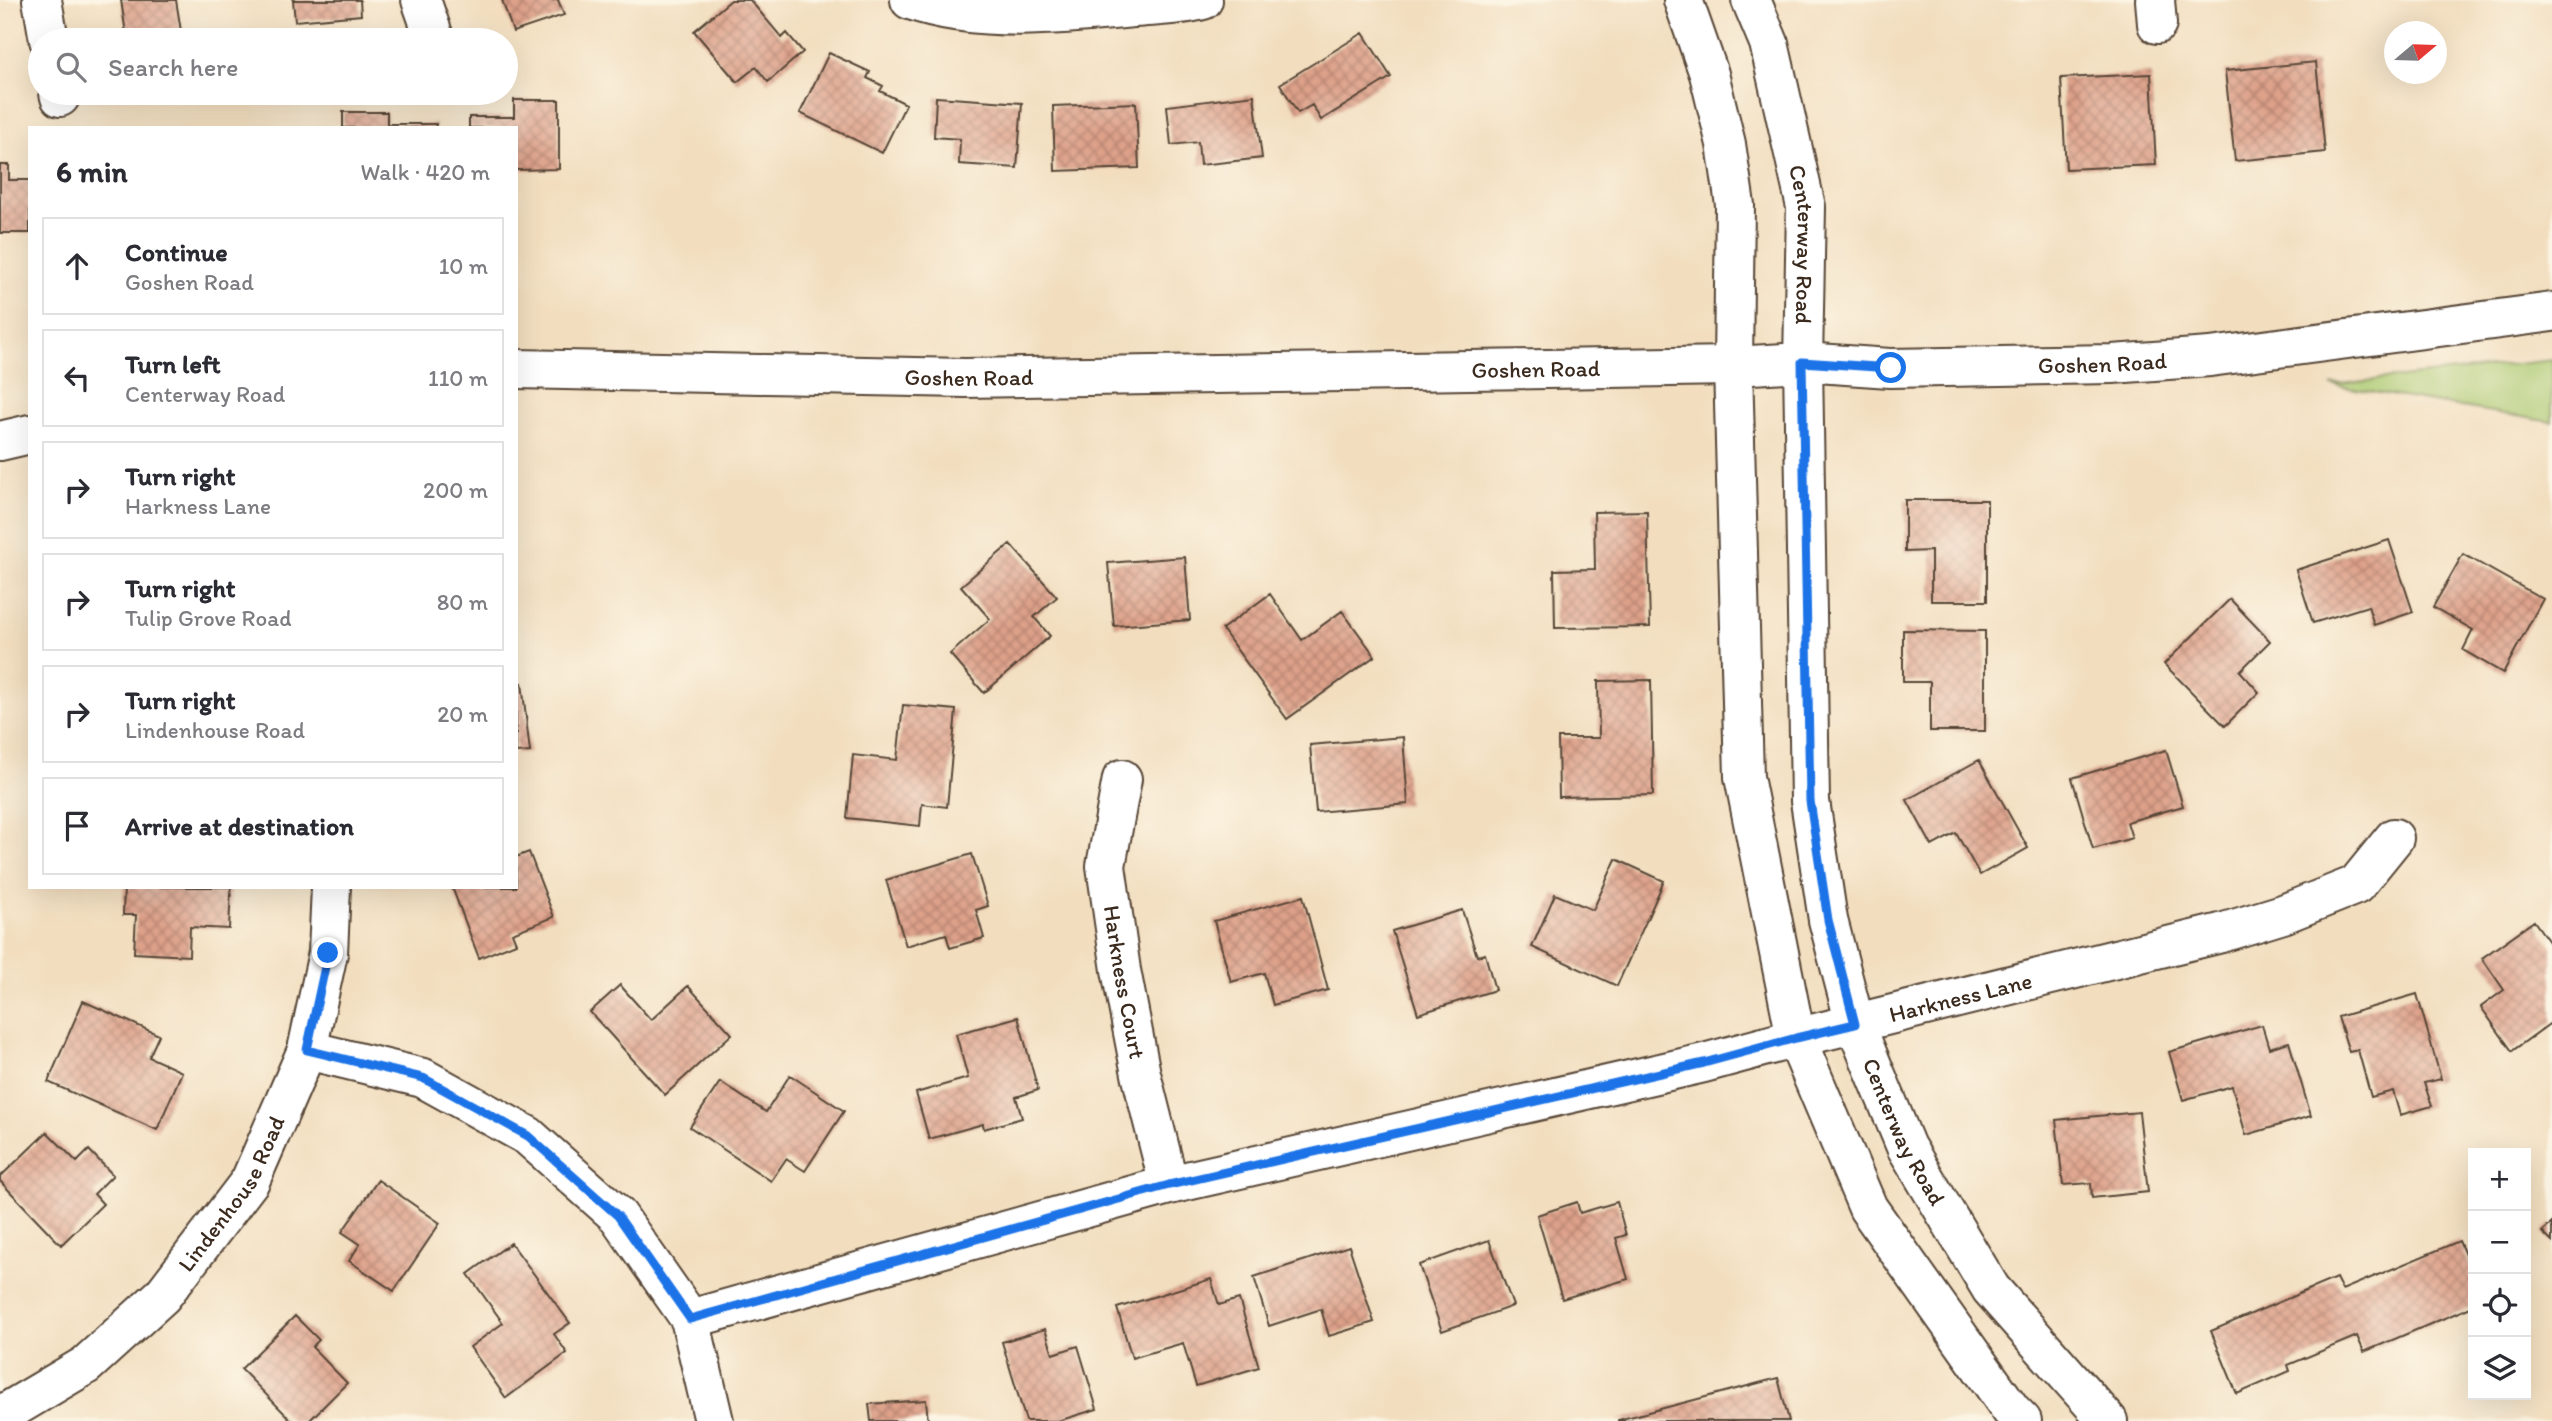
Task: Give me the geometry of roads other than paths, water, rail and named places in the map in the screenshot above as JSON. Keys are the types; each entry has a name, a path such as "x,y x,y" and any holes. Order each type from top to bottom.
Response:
{"street":[{"path":"42,0 47,28"},
{"path":"421,0 431,28"},
{"path":"910,0 947,10 1026,16 1203,0"},
{"path":"1683,0 1709,74 1726,144 1735,205 1733,366 1744,777 1796,1038 1868,1208 2011,1417"},
{"name":"Centerway Road","path":"1751,0 1769,43 1805,207 1802,362 1810,801 1828,920 1855,1024 1906,1147 1991,1289 2108,1421"},
{"name":"Goshen Road","path":"518,369 965,377 1733,366 1802,362 1891,368 2112,364 2210,357 2552,312"},
{"path":"0,441 28,434"},
{"name":"Harkness Court","path":"1122,779 1106,866 1121,970 1141,1074 1169,1185"},
{"name":"Harkness Lane","path":"690,1319 1169,1185 1704,1063 2221,933 2283,914 2356,885 2394,838"},
{"name":"Lindenhouse Road","path":"0,1416 86,1365 162,1296 250,1181 307,1050 328,953 331,889"},
{"path":"307,1050 423,1078 528,1136 618,1216 690,1319 714,1421"}]}
